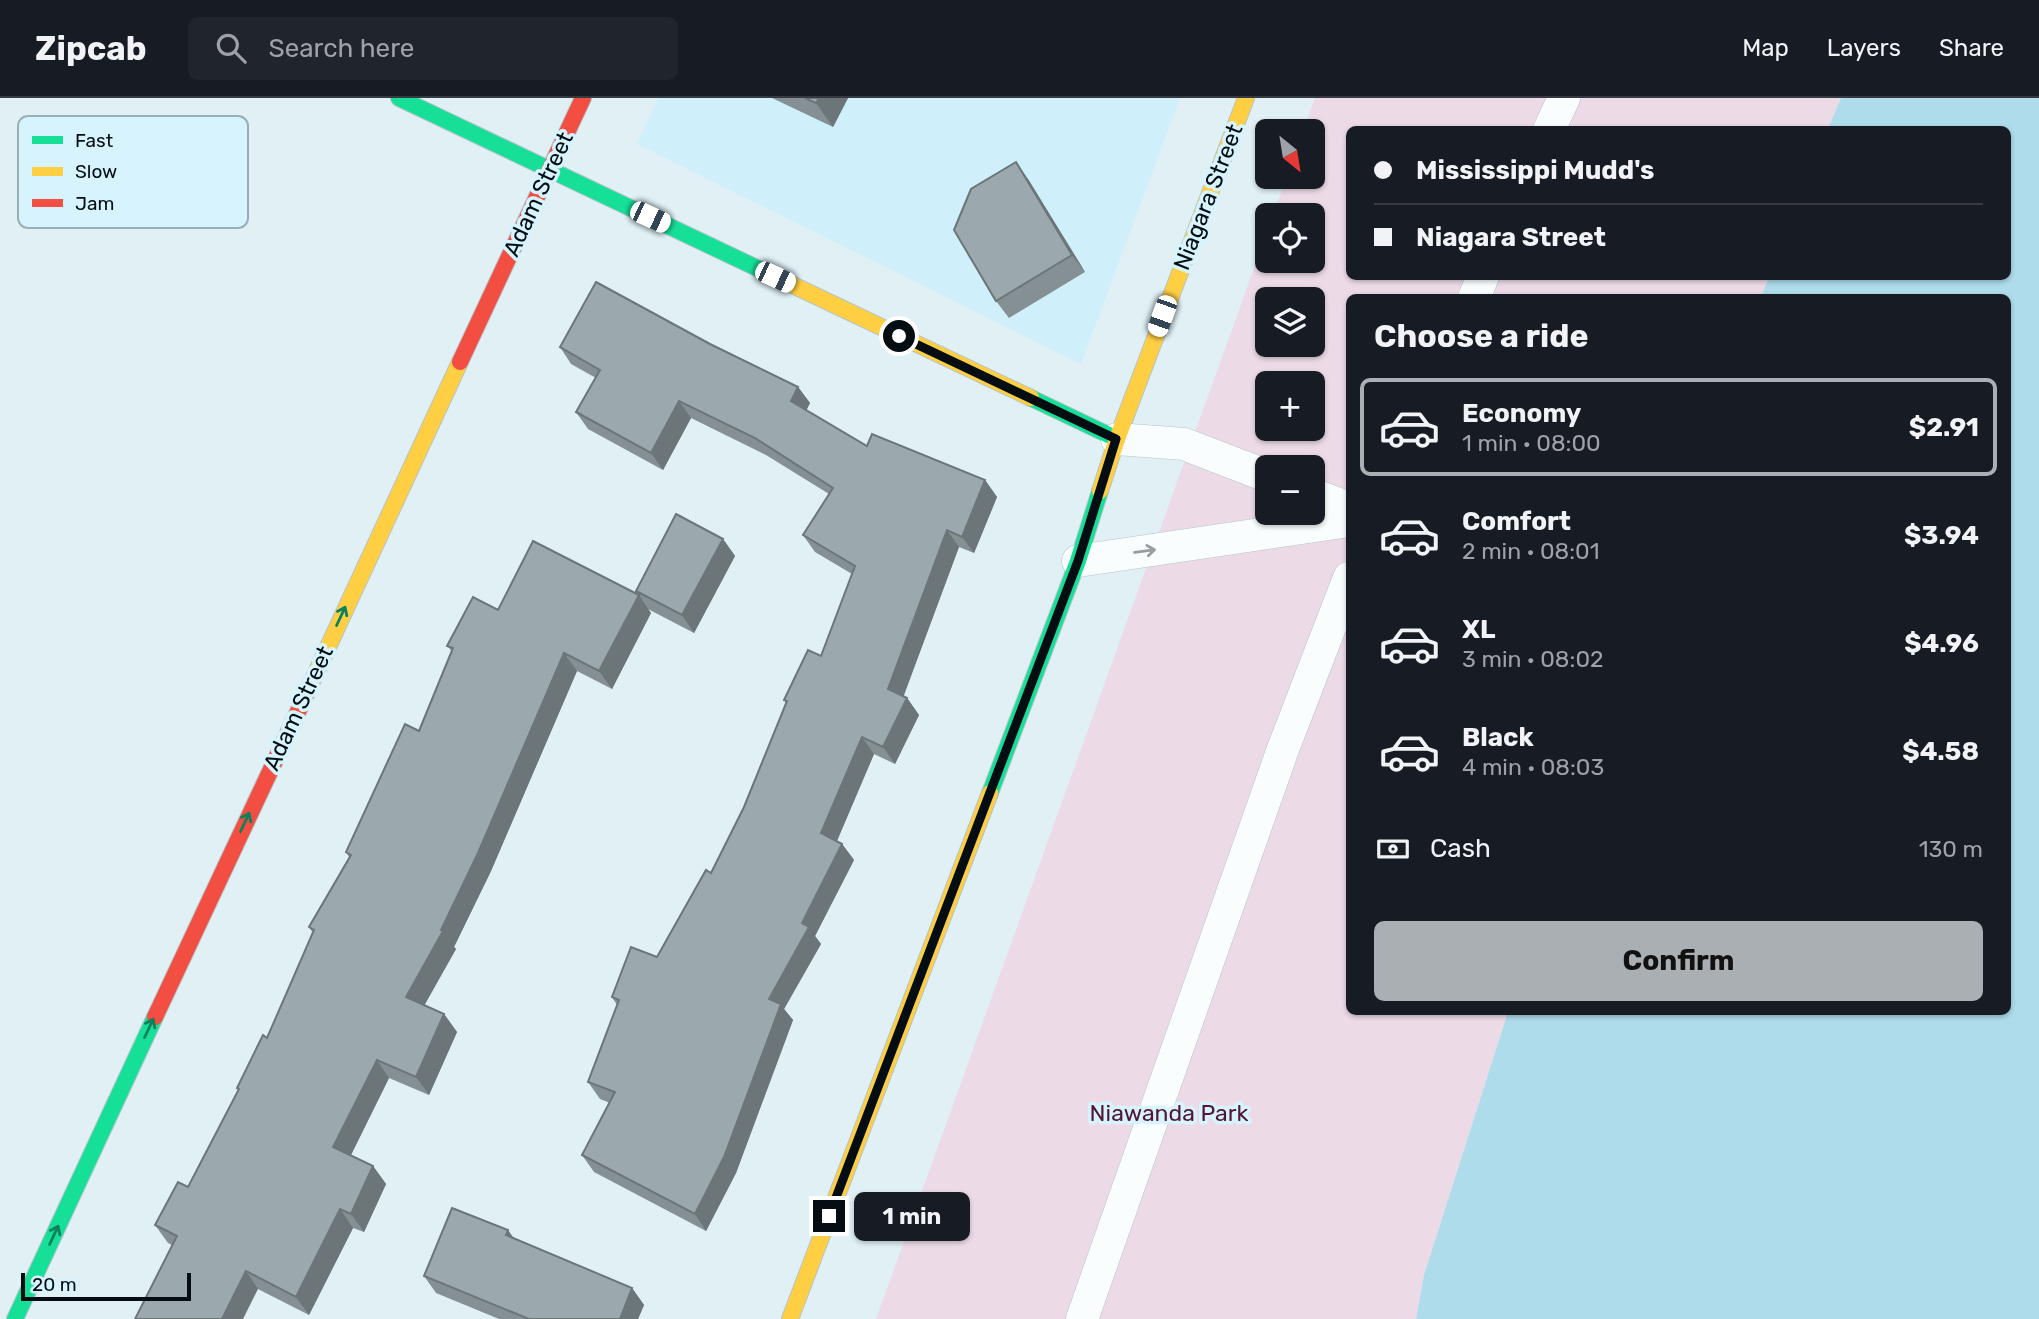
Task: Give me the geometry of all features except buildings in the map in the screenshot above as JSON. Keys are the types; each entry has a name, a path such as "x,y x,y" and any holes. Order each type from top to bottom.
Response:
{"street":[{"path":"399,98 1116,439"},
{"name":"Adam Street","path":"15,1319 583,98"},
{"name":"Niagara Street","path":"790,1319 1078,561 1116,439 1246,98"}],"lane":[{"path":"1551,126 1564,98"},
{"path":"1116,439 1184,444 1255,471"},
{"path":"1325,499 1346,507"},
{"path":"1078,561 1346,521"},
{"path":"1082,1319 1283,749 1346,586"}],"shaded area":[{"path":"658,98 1180,98 1081,364 637,144"},
{"path":"1841,98 2039,98 2039,1319 1416,1319 1424,1275 1507,1015 2011,1015 2011,294 1762,294 1768,280 2011,280 2011,126 1829,126"}],"green space":[{"name":"Niawanda Park","path":"1315,98 1841,98 1829,126 1346,126 1346,280 1768,280 1762,294 1346,294 1346,1015 1507,1015 1424,1275 1416,1319 876,1319 1255,265 1255,273 1325,273 1325,203 1277,203 1283,189 1325,189 1325,119 1307,119"}],"traffic: fast":[{"path":"399,98 780,279"},
{"path":"1031,398 1117,439"},
{"path":"990,793 1078,561 1100,491"},
{"path":"15,1319 155,1017"}],"traffic: slow":[{"path":"1100,491 1117,439 1246,98"},
{"path":"780,279 1031,398"},
{"path":"310,686 460,362"},
{"path":"790,1319 990,793"}],"traffic: jam":[{"path":"460,362 583,98"},
{"path":"155,1017 310,686"}],"route":[{"path":"829,1216 1078,561 1116,439 899,336"}]}
